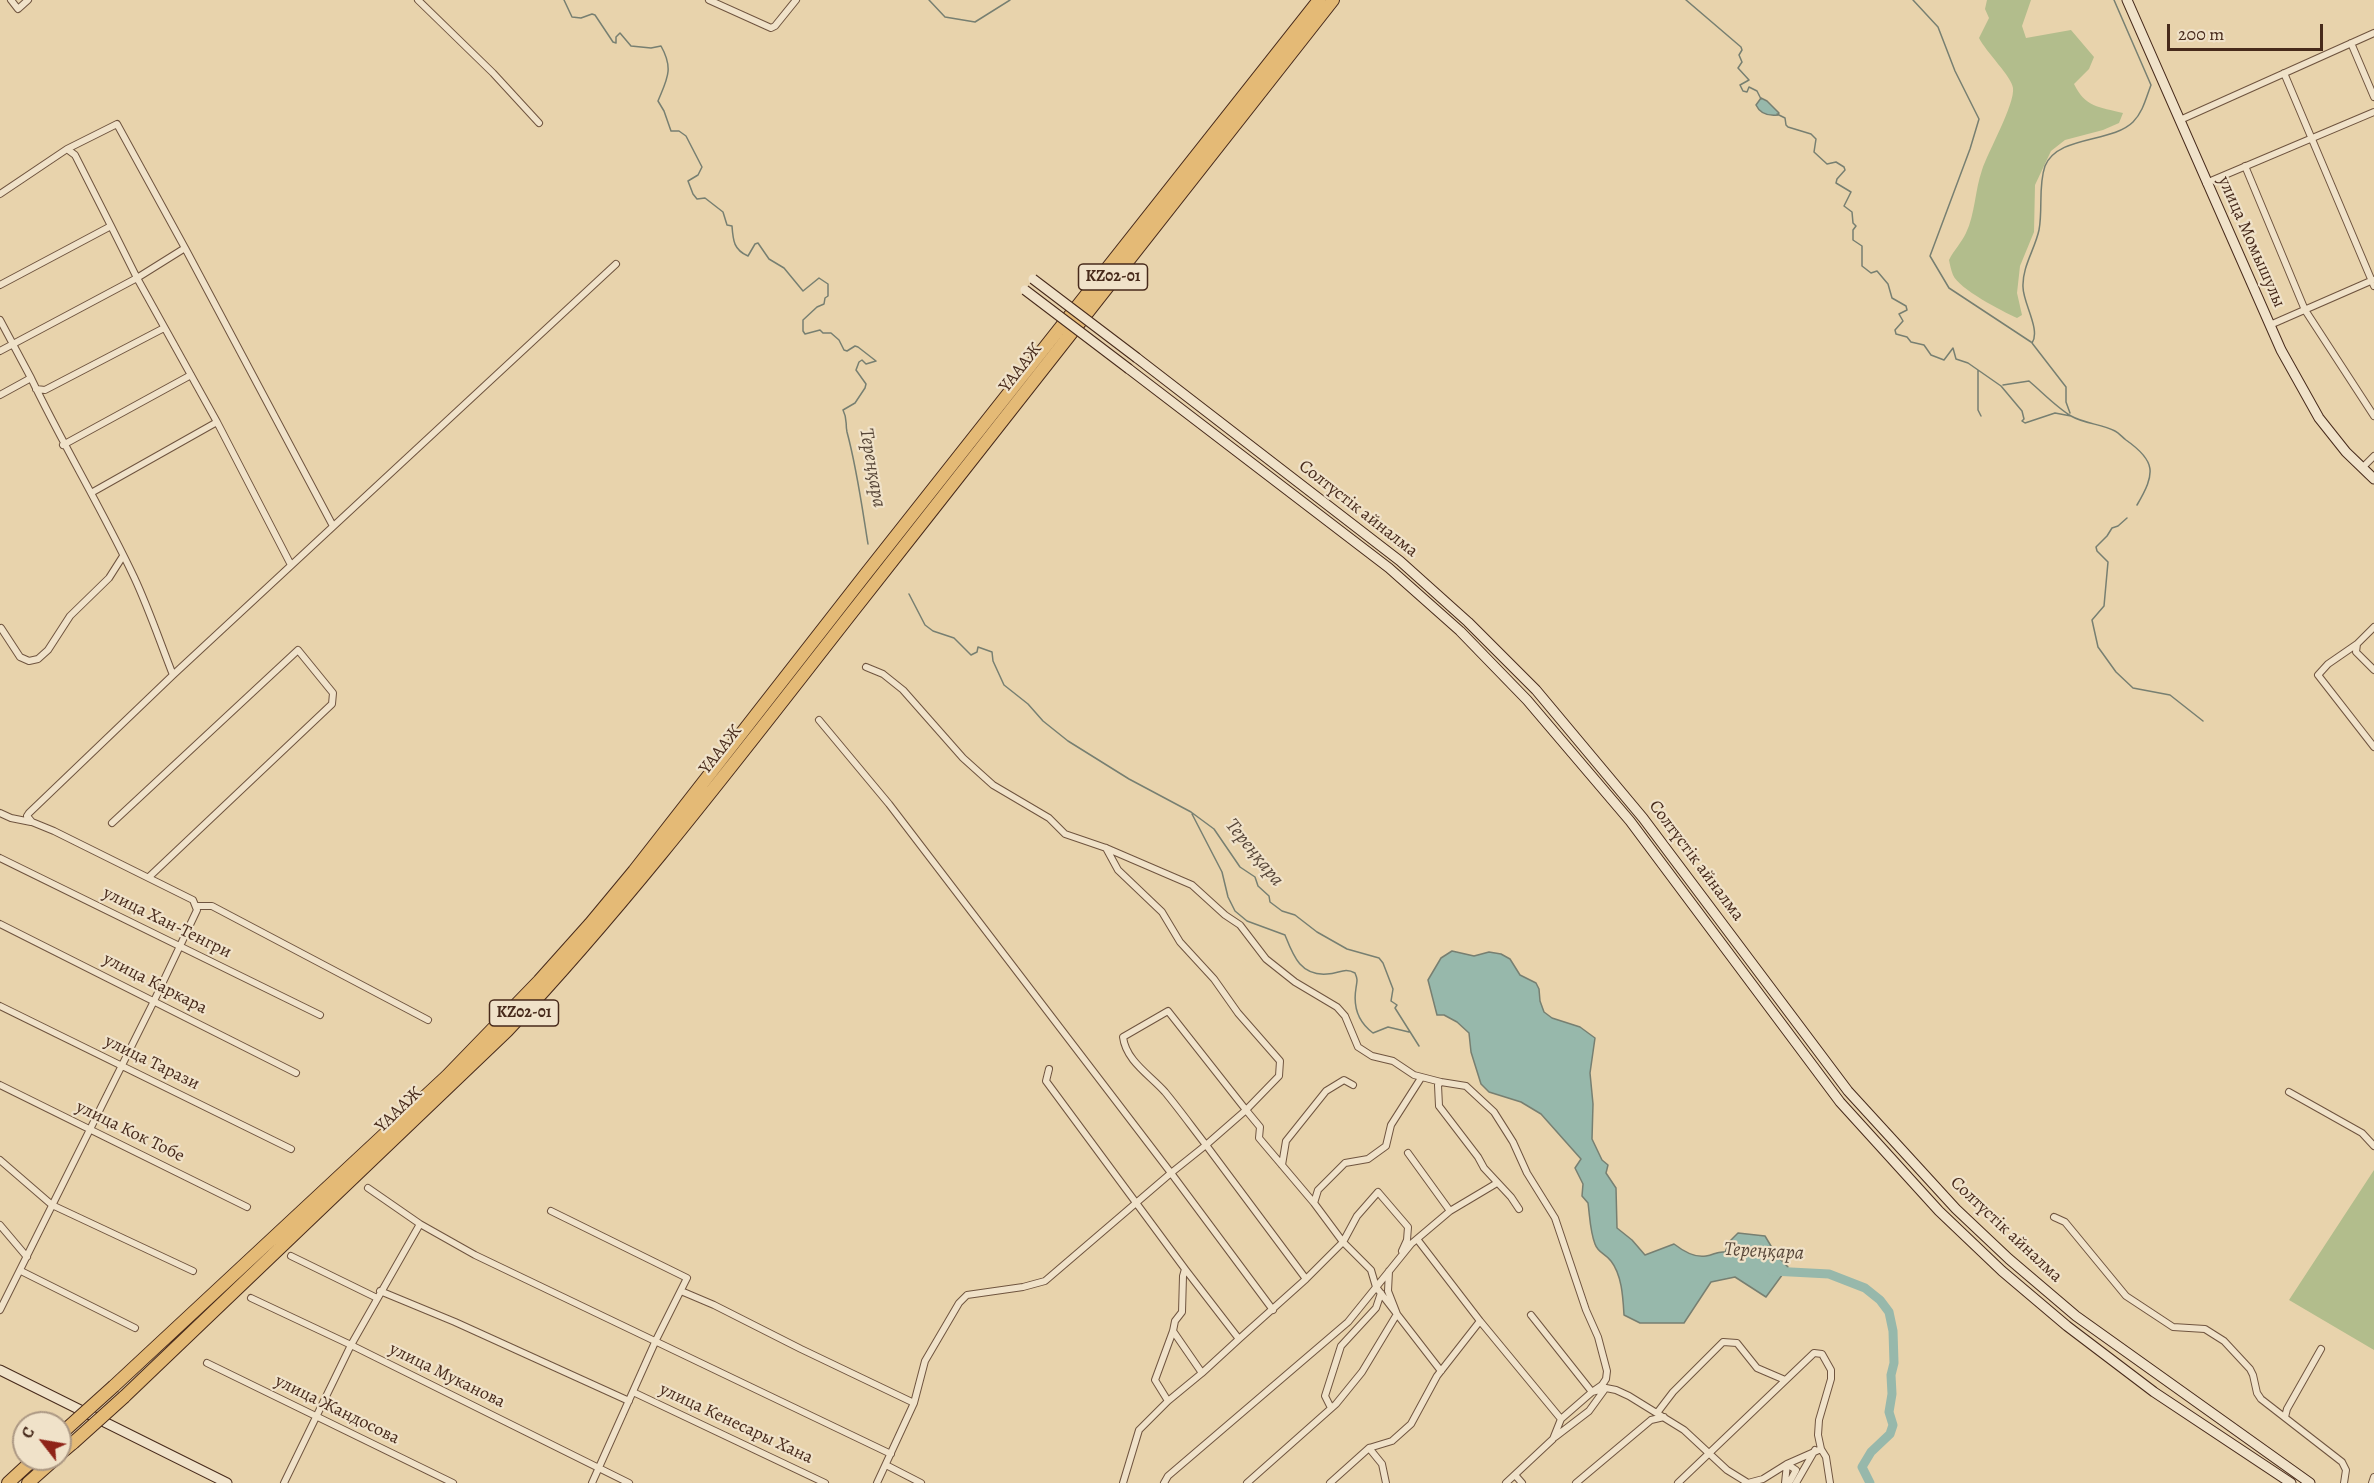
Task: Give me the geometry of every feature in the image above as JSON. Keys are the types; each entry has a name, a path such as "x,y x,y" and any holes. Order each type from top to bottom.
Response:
{"highway":[{"name":"ҮАААЖ","path":"891,553 1319,0"},
{"name":"ҮАААЖ","path":"72,1424 447,1076 539,981 634,871 1333,0"},
{"name":"ҮАААЖ","path":"72,1444 124,1397 507,1031 555,980 675,838 870,579"},
{"path":"8,1483 21,1471"},
{"path":"28,1483 41,1471"}],"street":[{"path":"11,0 18,9 28,0"},
{"path":"418,0 493,73 538,123"},
{"path":"709,0 771,28 776,26 796,0"},
{"name":"улица Момышулы","path":"2127,0 2270,325 2319,418 2346,452 2374,479"},
{"path":"2180,120 2374,33"},
{"path":"2351,43 2374,97"},
{"path":"2270,325 2373,282 2284,73"},
{"path":"2206,183 2374,112"},
{"path":"0,194 67,149 117,124 333,526"},
{"path":"67,149 75,155 136,278 217,422 291,565"},
{"path":"2245,166 2305,310 2374,416"},
{"path":"0,285 111,226"},
{"path":"0,351 136,278 185,248"},
{"path":"32,822 27,816 31,808 616,264"},
{"name":"Солтүстік айналма","path":"1033,279 1400,561 1468,622 1536,690 1643,818 1848,1091 1956,1209 2009,1259 2076,1316 2310,1483"},
{"name":"Солтүстік айналма","path":"1024,290 1389,568 1460,632 1527,700 1630,821 1840,1102 1940,1211 2002,1271 2067,1326 2154,1392 2291,1483"},
{"path":"0,320 134,578 173,675"},
{"path":"36,389 45,390 164,328"},
{"path":"1142,378 1149,368"},
{"path":"63,445 190,375"},
{"path":"0,394 31,378"},
{"path":"91,493 217,422"},
{"path":"2362,468 2374,456"},
{"path":"0,628 20,657 29,661 38,659 48,651 70,616 110,578 123,556"},
{"path":"2374,627 2357,644 2328,664 2318,675 2374,747"},
{"path":"2357,644 2356,652 2374,670"},
{"path":"112,824 298,650 333,693 332,704 149,877"},
{"path":"866,667 883,674 903,690 963,758 993,785 1049,818 1065,834 1106,848 1192,885 1224,915 1240,925 1266,959 1295,982 1337,1007 1345,1016 1358,1047 1372,1056 1393,1061 1421,1078 1466,1086 1494,1112 1513,1142 1527,1173 1555,1218 1586,1310 1598,1337 1607,1371 1602,1386 1561,1419 1553,1439"},
{"path":"819,720 889,804 1273,1310"},
{"path":"0,813 11,818 32,822 149,877 194,900 197,906 154,1001 0,1310"},
{"path":"877,1483 914,1403 925,1361 959,1303 967,1295 1023,1287 1045,1281 1246,1110 1279,1076 1280,1061 1238,1013 1215,979 1180,942 1162,912 1118,870 1106,848"},
{"name":"улица Хан-Тенгри","path":"0,858 320,1015"},
{"path":"197,906 212,906 428,1020"},
{"name":"улица Каркара","path":"0,924 296,1073"},
{"name":"улица Тарази","path":"0,1006 291,1149"},
{"path":"1306,1279 1163,1090 1145,1075 1124,1044 1123,1037 1168,1011 1260,1127 1259,1138 1314,1203 1343,1242 1371,1270 1376,1287 1441,1371"},
{"path":"1049,1069 1046,1081 1239,1339"},
{"path":"1314,1203 1318,1190 1345,1163 1368,1160 1386,1146 1391,1125 1421,1078"},
{"path":"1282,1165 1286,1142 1326,1091 1344,1080 1353,1085"},
{"path":"1441,1082 1438,1084 1438,1106 1484,1168 1519,1209"},
{"name":"улица Кок Тобе","path":"0,1085 247,1207"},
{"path":"2289,1092 2362,1133 2374,1146"},
{"path":"1408,1153 1450,1211"},
{"path":"0,1160 52,1205 193,1271"},
{"path":"1164,1483 1168,1476 1348,1322 1417,1239 1450,1211 1497,1182"},
{"path":"368,1188 420,1224 475,1255 891,1454"},
{"path":"1123,1483 1138,1430 1306,1279 1343,1242 1357,1216 1378,1192 1408,1227 1407,1240 1400,1257"},
{"path":"550,1210 687,1278 656,1340 592,1483"},
{"path":"2054,1217 2065,1222 2126,1296 2173,1327 2205,1329 2224,1341 2250,1369 2261,1399 2342,1462 2346,1470 2344,1483"},
{"path":"284,1483 351,1345 420,1224"},
{"path":"0,1225 27,1257"},
{"path":"1417,1239 1480,1321 1561,1419"},
{"path":"291,1256 377,1298"},
{"path":"1168,1401 1155,1380 1175,1321 1182,1312 1185,1269"},
{"path":"21,1271 135,1328"},
{"path":"1389,1271 1388,1291 1397,1314"},
{"path":"381,1291 629,1401"},
{"path":"681,1291 914,1403"},
{"path":"1331,1408 1325,1396 1341,1346 1376,1308 1381,1293"},
{"name":"улица Муканова","path":"251,1298 629,1483"},
{"path":"1247,1483 1331,1408 1362,1372 1397,1314"},
{"path":"1531,1315 1592,1392"},
{"path":"1330,1483 1369,1448 1392,1441 1411,1424 1441,1371 1480,1321"},
{"path":"1173,1331 1202,1373"},
{"path":"1657,1413 1672,1392 1723,1342 1737,1343 1757,1368 1785,1380"},
{"path":"2285,1417 2321,1349"},
{"path":"1678,1483 1814,1353 1821,1354 1827,1362 1831,1379 1819,1420 1818,1450 1796,1483"},
{"name":"улица Жандосова","path":"207,1363 453,1483"},
{"path":"0,1370 227,1483"},
{"path":"1592,1392 1606,1388 1616,1390 1664,1417 1684,1430 1727,1470 1748,1483 1763,1479 1787,1464 1818,1450"},
{"path":"1506,1483 1553,1439 1589,1411 1606,1388"},
{"name":"улица Кенесары Хана","path":"633,1392 825,1483"},
{"path":"1576,1483 1651,1420 1664,1417"},
{"path":"1369,1448 1382,1464 1386,1483"},
{"path":"1818,1450 1826,1457 1830,1483"},
{"path":"1787,1464 1796,1470 1787,1482"},
{"path":"886,1465 921,1483"},
{"path":"1515,1475 1522,1483"},
{"path":"2372,1483 2374,1477"}],"green space":[{"path":"1987,0 2031,0 2022,26 2026,38 2071,30 2094,57 2089,69 2074,84 2078,92 2094,105 2123,113 2119,123 2103,130 2065,140 2051,151 2035,185 2034,232 2020,266 2017,293 2022,315 2017,318 1963,287 1953,275 1949,260 1969,226 1982,170 2006,116 2012,95 2012,83 1979,38 1989,18 1985,9"},
{"path":"2374,1170 2374,1350 2289,1300"}],"water":[{"path":"1761,98 1779,113 1778,115 1768,115 1760,110 1756,105"},
{"path":"1452,951 1474,956 1489,952 1501,954 1510,959 1520,975 1536,983 1544,1012 1552,1018 1580,1027 1595,1038 1590,1073 1593,1104 1592,1139 1602,1160 1608,1165 1606,1173 1616,1188 1617,1228 1645,1255 1674,1244 1689,1253 1706,1256 1725,1252 1730,1241 1738,1233 1765,1236 1777,1256 1788,1267 1766,1297 1735,1277 1711,1282 1684,1323 1640,1323 1624,1315 1618,1273 1611,1261 1596,1247 1593,1239 1588,1203 1582,1196 1583,1184 1575,1168 1581,1159 1541,1114 1521,1102 1489,1092 1481,1084 1471,1052 1469,1033 1457,1022 1444,1015 1437,1015 1428,980 1441,958"}],"waterway":[{"name":"Тереңқара","path":"564,0 572,17 595,15 613,42 616,43 616,37 620,33 631,46 651,48 661,46 667,61 668,74 658,101 671,131 679,131 686,136 702,167 698,175 688,181 693,194 697,199 705,198 723,212 727,225 732,226 735,244 743,254 748,256 758,243 769,259 784,268 803,291 819,278 828,284 828,296 824,304 817,307 803,320 805,334 820,330 823,333 831,333 839,340 844,350 858,347 876,361 866,364 862,360 859,362 856,370 866,384 865,388 855,403 843,410 868,544"},
{"path":"929,0 945,17 975,22 1010,0"},
{"path":"1686,0 1741,47 1739,55 1742,62 1738,68 1749,80 1740,85 1743,91 1747,92 1749,87 1757,91 1761,99"},
{"path":"1913,0 1938,27 1955,71 1979,119 1930,256 1949,288 2031,342"},
{"path":"2070,413 2066,402 2066,387 2032,343 2034,331 2023,280 2039,230 2045,166 2061,149 2124,129 2133,122 2142,109 2151,85 2114,0"},
{"path":"1777,114 1785,118 1788,127 1811,134 1816,139 1814,152 1827,164 1836,162 1844,167 1845,170 1836,183 1851,192 1844,206 1852,212 1853,223 1856,226 1853,230 1853,240 1862,246 1862,266 1871,273 1877,271 1888,284 1892,298 1906,306 1907,310 1899,314 1903,321 1895,330 1896,334 1907,337 1911,342 1924,345 1931,355 1944,360 1953,348 1956,359 1968,363 2001,386 2022,411 2024,419 2022,421 2025,423 2055,413 2071,416"},
{"path":"1978,370 1978,410 1981,416"},
{"path":"2003,385 2029,381 2071,416 2115,431 2136,448 2148,461 2150,468 2148,484 2137,505"},
{"path":"2127,518 2112,528 2096,547 2108,562 2104,606 2092,620 2098,647 2116,672 2133,688 2170,695 2203,721"},
{"name":"Тереңқара","path":"909,594 925,625 933,631 954,638 971,655 977,652 978,647 992,652 993,661 1004,685 1068,741 1129,779 1191,812 1214,829 1240,867 1255,877 1258,886 1269,896 1270,902 1282,911 1295,915 1317,932 1347,949 1379,958 1393,989 1391,1001 1397,1005 1395,1008 1419,1046"},
{"path":"1192,814 1222,872 1228,897 1235,911 1247,921 1285,935 1299,963 1310,972 1331,974 1348,971 1355,973 1357,980 1355,1001 1358,1013 1360,1019 1373,1033 1388,1027 1409,1032"},
{"name":"Тереңқара","path":"1772,1271 1829,1274 1865,1288 1880,1300 1889,1312 1893,1331 1894,1363 1889,1412 1893,1425 1890,1434 1871,1452 1862,1467 1870,1483"}]}
